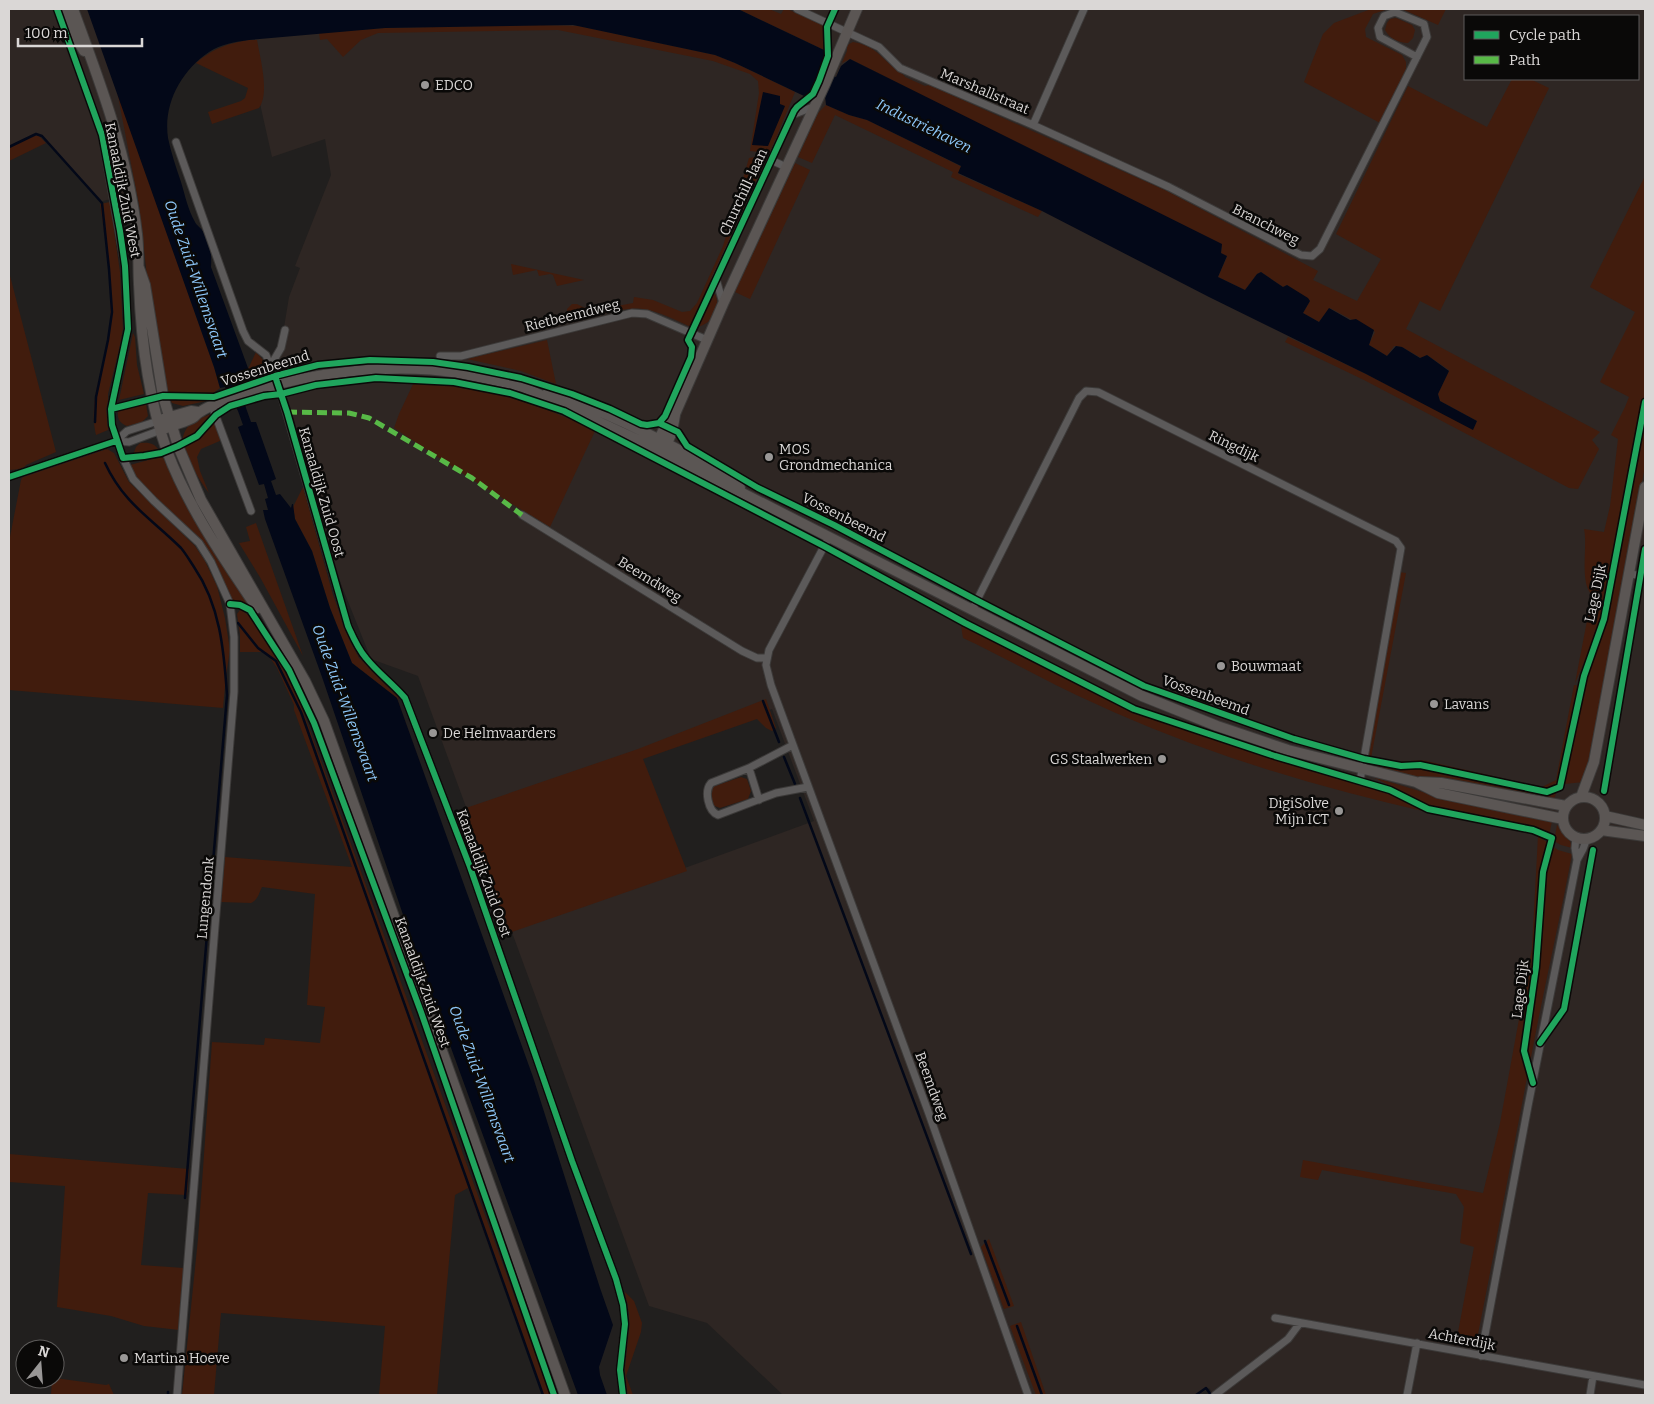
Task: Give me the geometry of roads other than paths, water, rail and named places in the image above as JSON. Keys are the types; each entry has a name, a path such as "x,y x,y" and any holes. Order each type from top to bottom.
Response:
{"main road":[{"name":"Kanaaldijk Zuid West","path":"66,9 78,41 95,69"},
{"name":"Kanaaldijk Zuid West","path":"74,9 122,151 137,235 142,334 148,375 159,425 180,482 194,508 262,616 277,633"},
{"name":"Churchill-laan","path":"663,441 673,429 675,414 707,340 825,84 857,9"},
{"name":"Kanaaldijk Zuid West","path":"139,268 145,284 163,396 178,446 201,500 306,681 330,736 565,1395"},
{"name":"Vossenbeemd","path":"159,425 170,422 191,411 198,412 245,393 277,384 334,373 412,369 458,373 542,390 584,404 663,441 708,466 752,498"},
{"name":"Vossenbeemd","path":"524,387 657,450 1142,696 1217,726 1288,750 1416,782 1442,783 1566,806"},
{"path":"657,450 663,441"},
{"path":"1581,797 1594,762 1645,486"},
{"path":"1594,762 1594,799"},
{"name":"Vossenbeemd","path":"1416,782 1438,793 1563,819"},
{"path":"1581,797 1594,799 1603,808 1605,816 1601,830 1593,837 1582,838 1566,828 1563,819 1566,806 1574,799 1581,797"},
{"path":"1605,816 1645,825"},
{"path":"1601,830 1645,836"}],"street":[{"name":"Kanaaldijk Zuid West","path":"58,9 102,135 123,257 128,329 111,409 116,441"},
{"name":"Marshallstraat","path":"797,9 880,47 900,68 1033,125 1084,9"},
{"name":"Branchweg","path":"1033,125 1169,187 1300,256 1312,256 1320,249 1427,37 1424,24 1395,12 1384,16 1378,28 1380,37 1417,56"},
{"name":"Churchill-laan","path":"723,304 716,279 792,115 813,107"},
{"name":"Kanaaldijk Zuid Oost","path":"176,142 243,331 248,341 266,355 271,365 348,626 366,660 394,684 405,698 470,867 572,1161 616,1279 623,1306 624,1324 620,1370 623,1395"},
{"name":"Churchill-laan","path":"771,160 786,167"},
{"name":"Rietbeemdweg","path":"440,356 461,356 632,313 641,313 654,317 707,340"},
{"path":"271,365 281,348 285,330"},
{"name":"Ringdijk","path":"972,610 1079,398 1086,391 1098,392 1396,541 1400,548 1362,769"},
{"path":"212,406 251,511"},
{"path":"9,477 116,441 127,431 159,425"},
{"name":"Lungendonk","path":"116,441 133,479 199,543 211,562 230,604 234,636 234,692 177,1395"},
{"name":"Beemdweg","path":"522,515 742,651 757,658 766,658 770,685 929,1114 1028,1395"},
{"path":"766,658 828,537"},
{"path":"1629,574 1645,576"},
{"path":"793,745 749,768 711,784 706,792 712,810 718,814 776,793 808,787"},
{"path":"749,768 759,800"},
{"path":"1360,782 1362,769"},
{"name":"Lage Dijk","path":"1481,1356 1577,860 1575,848 1582,838"},
{"name":"Achterdijk","path":"1275,1318 1645,1385"},
{"path":"1215,1395 1288,1340 1300,1323"},
{"path":"1408,1395 1417,1344"},
{"path":"1590,1395 1594,1376"}],"water":[{"path":"87,9 738,9 824,50 825,58 820,70 836,77 841,66 850,59 1222,244 1221,253 1227,256 1218,277 1245,290 1257,274 1261,272 1283,287 1287,285 1308,298 1310,301 1303,313 1319,322 1329,308 1350,320 1356,319 1374,330 1369,345 1387,356 1396,346 1402,347 1420,358 1427,355 1449,371 1438,394 1440,401 1477,421 1473,430 1042,211 958,173 961,166 867,120 826,105 825,96 830,86 817,80 812,91 804,96 715,55 573,25 385,28 249,40 218,47 209,52 190,69 176,89 171,101 167,125 168,138 190,213 209,243 211,267 248,368 242,373 243,379 240,381 246,408 251,422 256,422 276,479 271,481 276,495 280,494 291,508 293,504 295,519 312,551 330,608 352,663 397,698 533,1077 613,1325 599,1367 607,1395 578,1395 413,944 322,677 265,519 263,510 268,510 265,499 268,498 264,484 259,485 238,427 243,425 238,411 225,387 220,388"},
{"path":"763,92 780,96 780,104 785,106 768,146 752,145"}],"waterway":[{"path":"9,147 36,134 42,136 102,203 112,312 96,397 95,422"},
{"path":"105,463 112,477 129,500 181,548 203,582 215,612 224,661 227,695 185,1198"},
{"path":"238,623 258,648 276,661 301,712 543,1395"},
{"path":"763,701 779,742"},
{"path":"784,757 795,784"},
{"path":"800,798 971,1254"},
{"path":"985,1241 1009,1305"},
{"path":"1017,1326 1042,1395"},
{"path":"1196,1395 1206,1388 1211,1395"}],"place":[{"name":"EDCO","path":"425,85"},
{"name":"MOS Grondmechanica","path":"769,457"},
{"name":"Bouwmaat","path":"1221,666"},
{"name":"Lavans","path":"1434,704"},
{"name":"De Helmvaarders","path":"433,733"},
{"name":"GS Staalwerken","path":"1162,759"},
{"name":"DigiSolve Mijn ICT","path":"1339,811"},
{"name":"Martina Hoeve","path":"124,1358"}],"water label":[{"name":"Industriehaven","path":"924,126"},
{"name":"Oude Zuid-Willemsvaart","path":"196,279"},
{"name":"Oude Zuid-Willemsvaart","path":"345,703"},
{"name":"Oude Zuid-Willemsvaart","path":"482,1084"}]}
